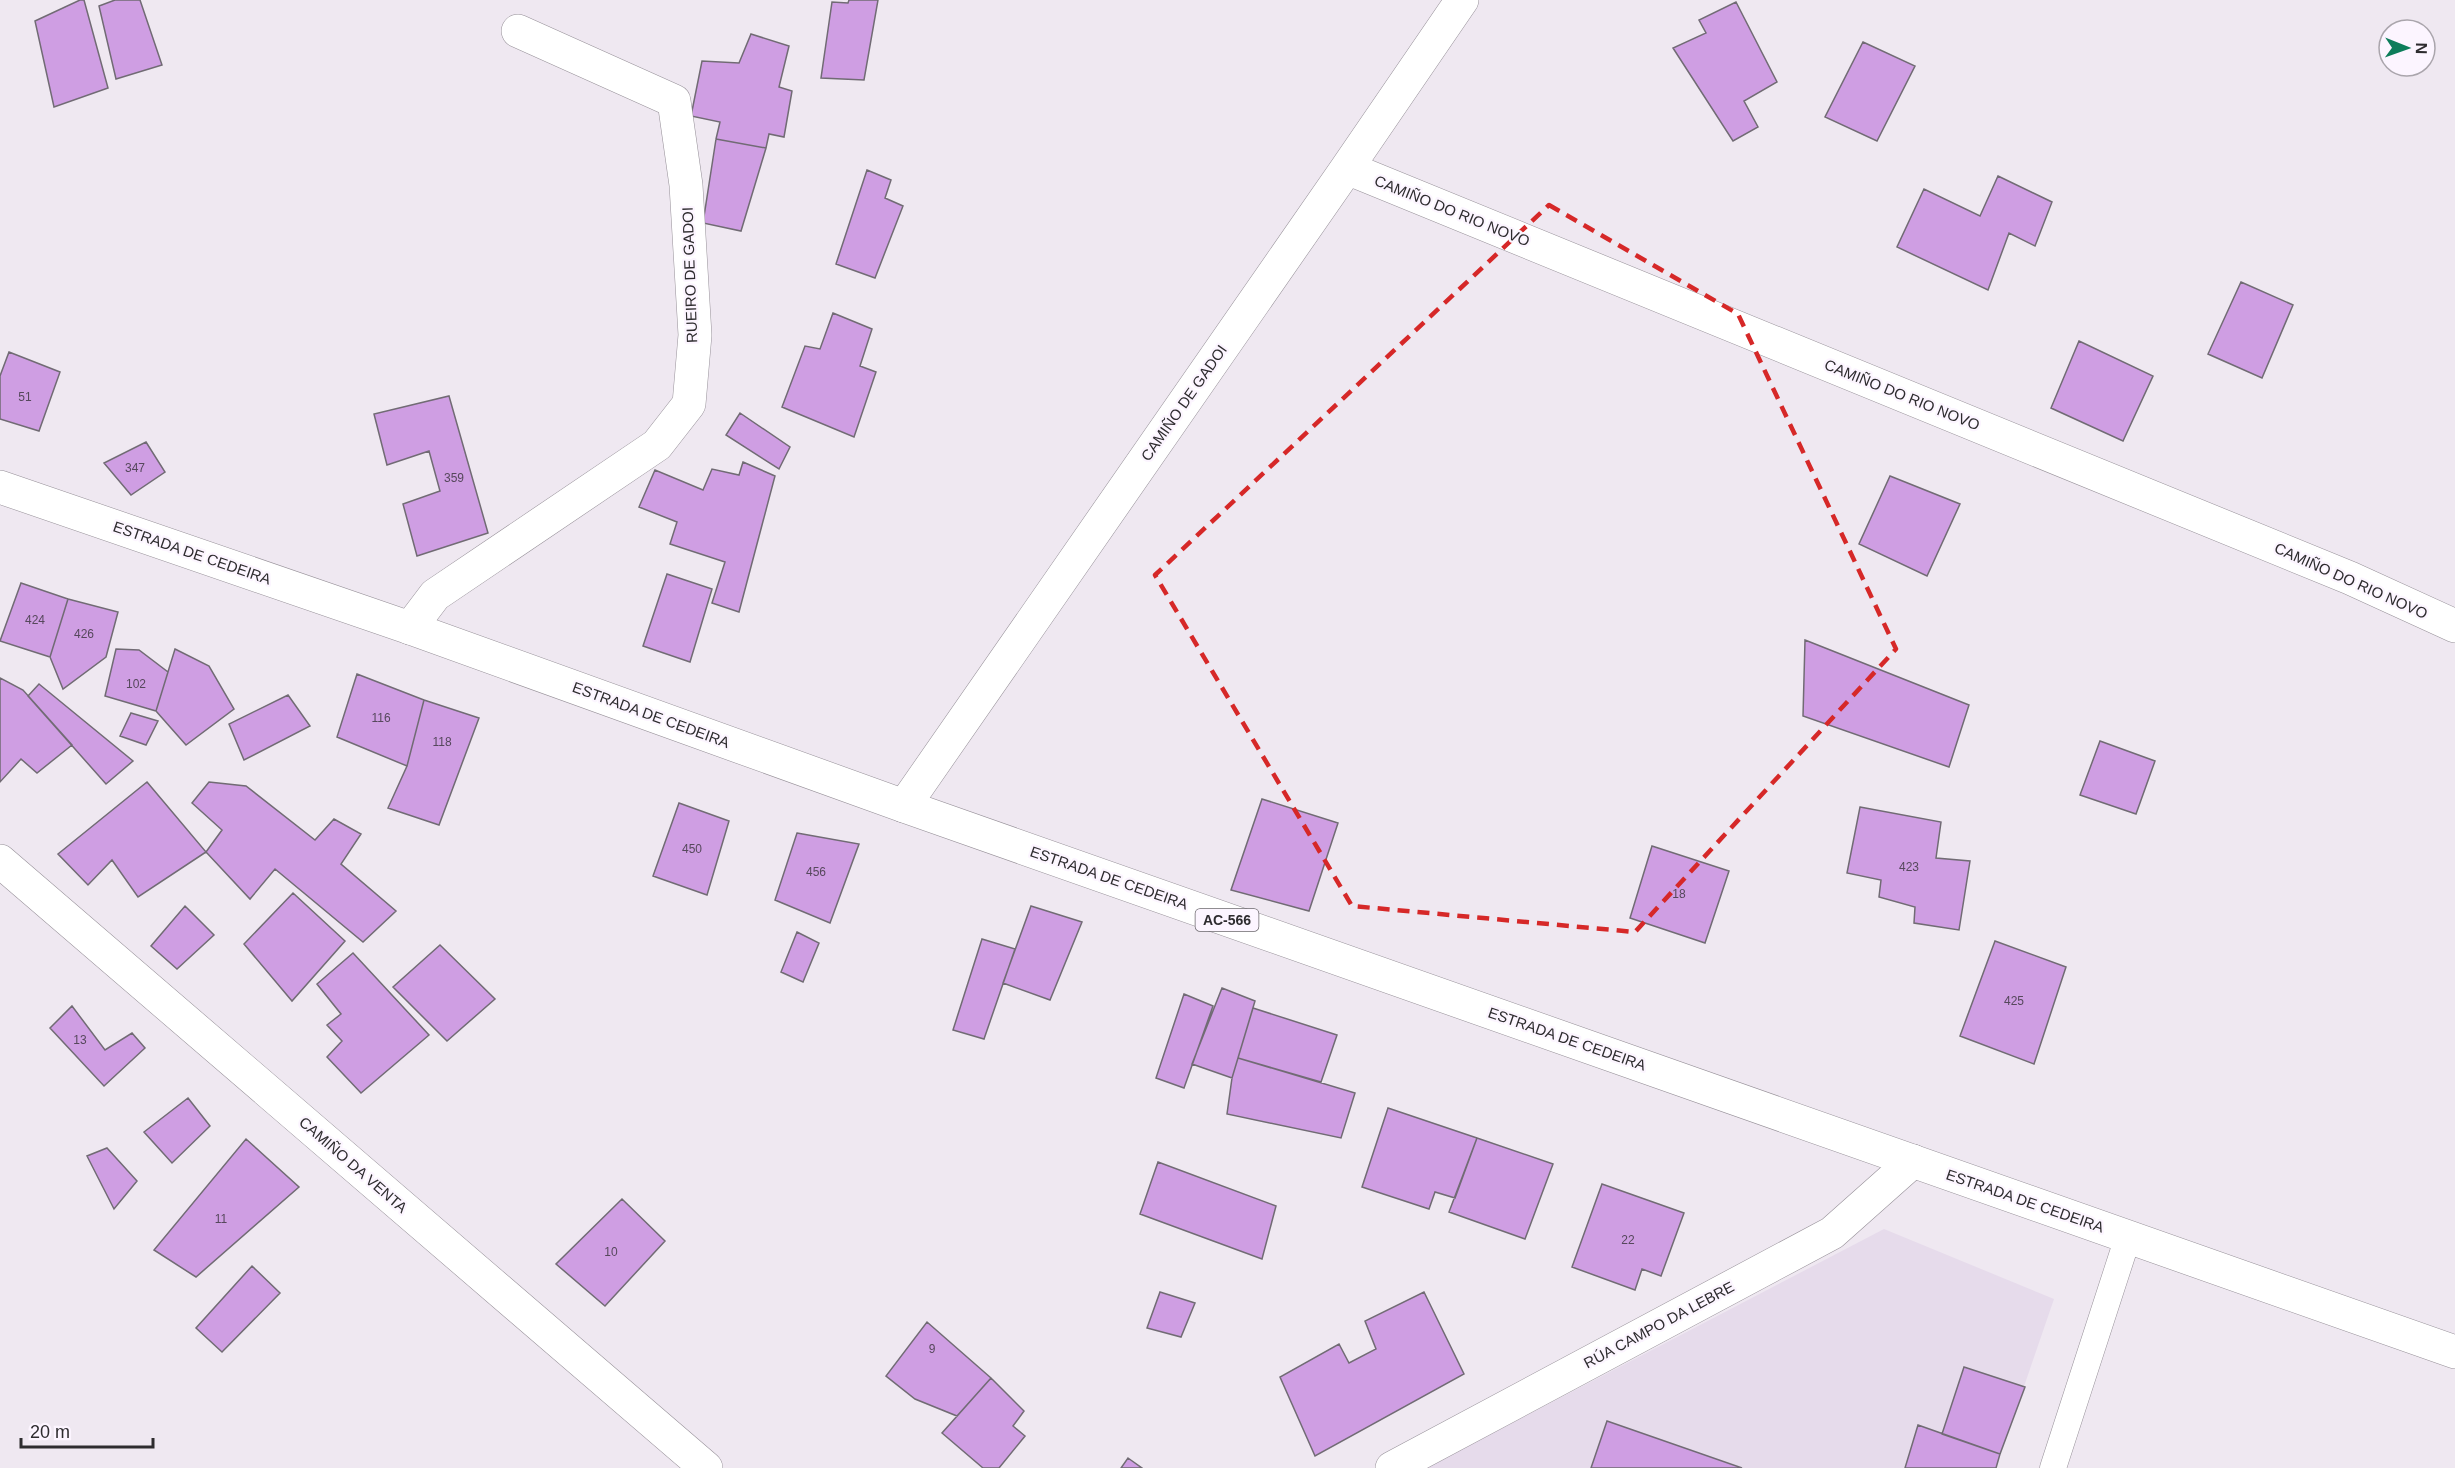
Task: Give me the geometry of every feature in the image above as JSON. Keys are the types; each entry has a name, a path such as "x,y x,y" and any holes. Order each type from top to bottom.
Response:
{"street":[{"name":"CAMIÑO DE GADOI","path":"904,806 1462,0"},
{"name":"RUEIRO DE GADOI","path":"410,628 435,595 657,445 689,404 695,335 686,185 674,101 518,31"},
{"name":"CAMIÑO DO RIO NOVO","path":"1347,168 2350,578 2455,626"},
{"name":"ESTRADA DE CEDEIRA","path":"0,487 410,628 904,806 2455,1352"},
{"name":"CAMIÑO DA VENTA","path":"0,861 706,1468"},
{"name":"RÚA CAMPO DA LEBRE","path":"1392,1468 1832,1233 1912,1161"}],"lane":[{"path":"2053,1468 2128,1237"}],"highlighted area":[{"path":"1549,205 1738,314 1896,649 1635,932 1352,906 1155,575"}],"shaded area":[{"path":"1884,1229 2054,1299 1996,1468 1426,1468"}],"building":[{"path":"84,0 108,88 54,107 35,21"},
{"path":"115,0 140,0 162,65 116,79 99,6"},
{"path":"849,0 878,0 864,80 821,78 832,2 848,3"},
{"path":"1736,2 1777,82 1744,101 1758,127 1733,141 1673,48 1706,33 1699,20"},
{"path":"751,34 789,46 779,87 792,91 784,137 769,134 766,148 716,139 720,122 691,116 702,61 739,63"},
{"path":"1863,42 1915,66 1877,141 1825,117"},
{"path":"716,139 766,148 741,231 703,223"},
{"path":"867,170 891,180 885,198 903,206 875,278 836,264"},
{"path":"1998,176 2052,202 2035,246 2009,233 1988,290 1897,247 1924,189 1980,216"},
{"path":"2241,282 2293,305 2262,378 2208,354"},
{"path":"833,313 872,329 860,366 876,372 854,437 782,407 805,346 820,349"},
{"path":"2079,341 2153,376 2123,441 2051,408"},
{"path":"9,352 60,372 39,431 0,419 0,376"},
{"path":"449,396 488,533 417,556 403,504 440,491 429,451 387,465 374,414"},
{"path":"740,413 790,447 779,469 726,435"},
{"path":"146,442 165,472 131,495 104,463"},
{"path":"743,462 775,476 739,612 712,603 725,562 670,544 677,522 639,507 655,470 703,490 712,469 739,475"},
{"path":"1890,476 1960,504 1927,576 1859,544"},
{"path":"667,574 712,589 690,662 643,646"},
{"path":"21,583 68,599 50,657 0,641"},
{"path":"68,599 118,612 106,657 63,689 50,657"},
{"path":"1805,640 1969,705 1949,767 1803,716"},
{"path":"116,649 139,650 168,672 156,711 105,696"},
{"path":"175,649 209,666 234,709 186,745 156,711"},
{"path":"357,674 424,700 407,766 337,737"},
{"path":"0,678 23,690 72,745 37,773 21,759 0,782"},
{"path":"39,684 133,761 106,784 28,696"},
{"path":"288,695 310,726 244,760 229,724"},
{"path":"424,700 479,718 439,825 388,808 407,766"},
{"path":"131,713 158,721 146,745 120,736"},
{"path":"2100,741 2155,761 2136,814 2080,795"},
{"path":"147,782 206,852 138,897 112,860 88,885 58,854"},
{"path":"209,782 246,786 315,840 334,819 361,834 341,864 396,911 363,942 275,869 250,899 206,852 222,830 192,803"},
{"path":"1262,799 1338,823 1309,911 1231,890"},
{"path":"679,803 729,821 707,895 653,876"},
{"path":"1860,807 1941,822 1936,858 1970,861 1959,930 1914,923 1915,907 1879,897 1881,880 1847,873"},
{"path":"797,833 859,844 830,923 775,900"},
{"path":"1652,846 1729,871 1705,943 1630,918"},
{"path":"293,893 345,941 292,1001 244,944"},
{"path":"185,906 214,935 177,969 151,946"},
{"path":"1031,906 1082,922 1050,1000 1003,983"},
{"path":"797,932 819,943 803,982 781,972"},
{"path":"982,939 1015,949 984,1039 953,1030"},
{"path":"1995,941 2066,967 2034,1064 1960,1036"},
{"path":"440,945 495,999 447,1041 393,987"},
{"path":"353,953 429,1035 361,1093 327,1057 342,1041 327,1025 341,1014 317,984"},
{"path":"1222,988 1255,1001 1232,1078 1192,1064"},
{"path":"1184,994 1213,1006 1184,1088 1156,1078"},
{"path":"72,1006 105,1050 132,1033 145,1048 104,1086 50,1028"},
{"path":"1253,1008 1337,1035 1321,1082 1238,1058"},
{"path":"1238,1058 1355,1093 1341,1138 1227,1114 1232,1078"},
{"path":"188,1098 210,1126 172,1163 144,1132"},
{"path":"1388,1108 1477,1138 1455,1198 1435,1192 1429,1209 1362,1187"},
{"path":"1477,1138 1553,1164 1525,1239 1449,1212"},
{"path":"246,1139 299,1187 196,1277 154,1250"},
{"path":"107,1148 137,1181 114,1209 87,1156"},
{"path":"1158,1162 1276,1206 1262,1259 1140,1214"},
{"path":"1602,1184 1684,1213 1661,1276 1642,1269 1635,1290 1572,1267"},
{"path":"622,1199 665,1241 605,1306 556,1264"},
{"path":"252,1266 280,1293 222,1352 196,1328"},
{"path":"1160,1292 1195,1303 1181,1337 1147,1328"},
{"path":"1424,1292 1464,1374 1315,1456 1280,1377 1339,1344 1349,1363 1376,1349 1365,1321"},
{"path":"927,1322 991,1378 957,1416 915,1399 886,1376"},
{"path":"1964,1367 2025,1387 2000,1454 1942,1434"},
{"path":"991,1378 1024,1411 1013,1426 1025,1436 999,1468 983,1468 942,1433"},
{"path":"1607,1421 1742,1468 1591,1468"},
{"path":"1918,1425 2000,1454 1996,1468 1905,1468"},
{"path":"1128,1458 1142,1468 1121,1468"}]}
